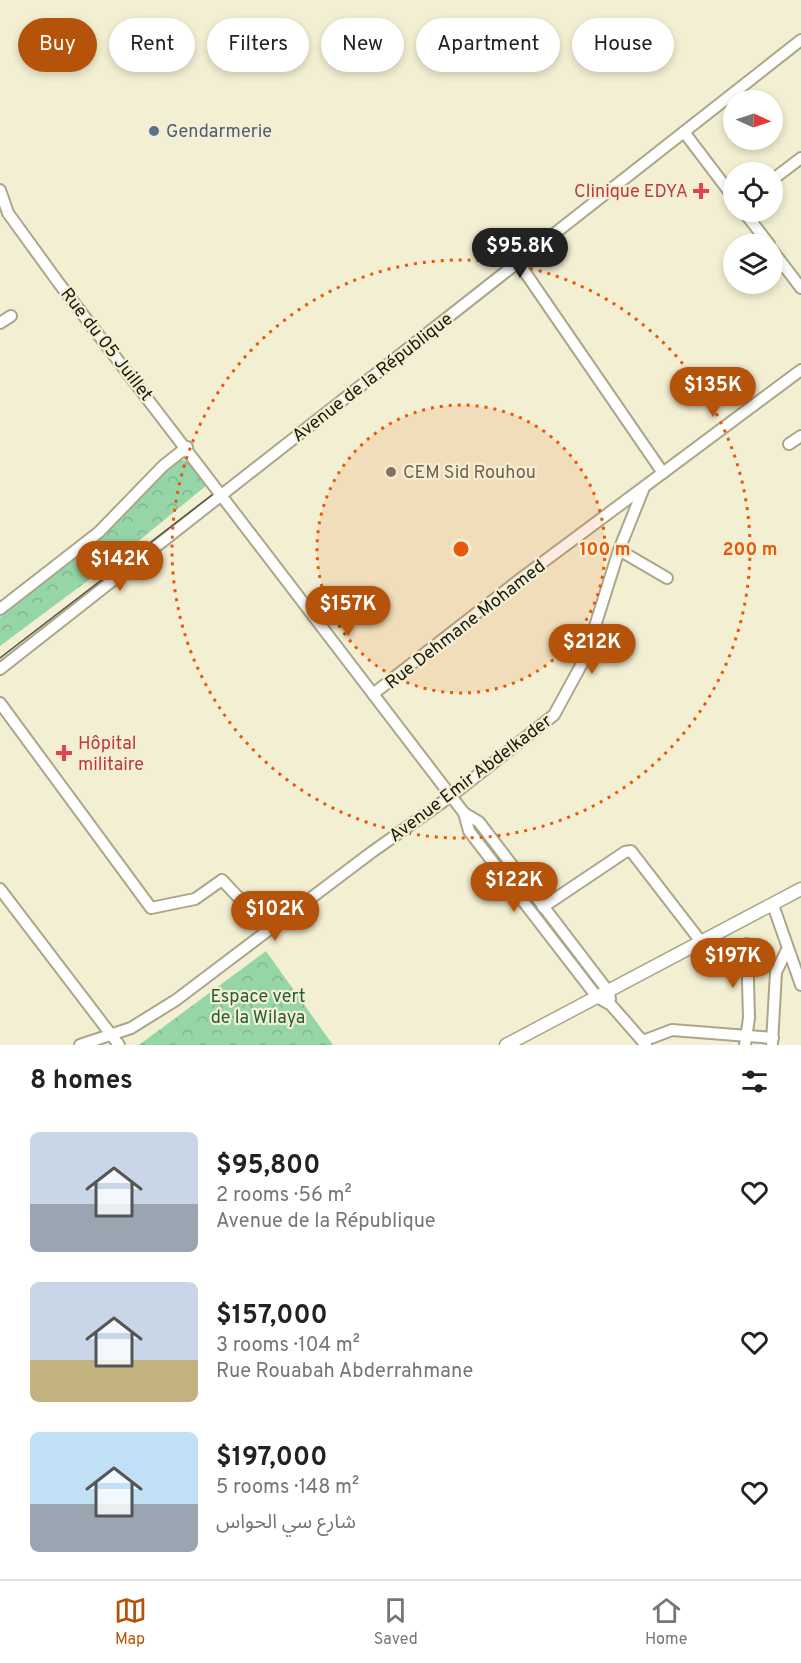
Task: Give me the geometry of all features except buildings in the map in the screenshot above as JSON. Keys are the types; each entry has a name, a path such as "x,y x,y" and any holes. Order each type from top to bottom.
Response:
{"street":[{"name":"Avenue de la République","path":"0,669 801,40"},
{"path":"684,132 723,183"},
{"path":"783,172 801,158"},
{"name":"Rue du 05 Juillet","path":"0,190 8,213 464,813"},
{"path":"752,222 761,234"},
{"path":"518,262 663,473"},
{"path":"783,262 799,280"},
{"path":"0,323 11,316"},
{"name":"Avenue Emir Abdelkader","path":"80,1045 116,1041 176,1000 372,852 451,796 532,734 558,710 585,658 619,549 643,490 801,370"},
{"path":"789,444 801,436"},
{"path":"0,609 99,532 163,466 187,447"},
{"name":"Rue Dehmane Mohamed","path":"373,694 523,577 643,490"},
{"path":"619,549 667,578"},
{"path":"0,703 151,908 195,899 222,880 238,897 261,910"},
{"path":"464,813 479,822 543,907 602,994"},
{"path":"464,813 469,831 644,1043 672,1030 746,1041 773,1041 776,972 787,950"},
{"path":"543,907 625,852 631,851 702,943"},
{"path":"0,889 116,1041"},
{"path":"506,1045 801,889"},
{"path":"773,905 801,985"},
{"path":"746,1041 749,1018 747,945"}],"green space":[{"path":"181,460 188,461 207,485 114,561 0,646 0,617 103,535 168,467"},
{"name":"Espace vert de la Wilaya","path":"266,951 333,1045 139,1045"}],"tram line":[{"path":"0,658 212,495"}],"place":[{"name":"Gendarmerie","path":"154,131"},
{"name":"Clinique EDYA","path":"701,191"},
{"name":"CEM Sid Rouhou","path":"391,472"},
{"name":"Hôpital militaire","path":"64,753"}]}
